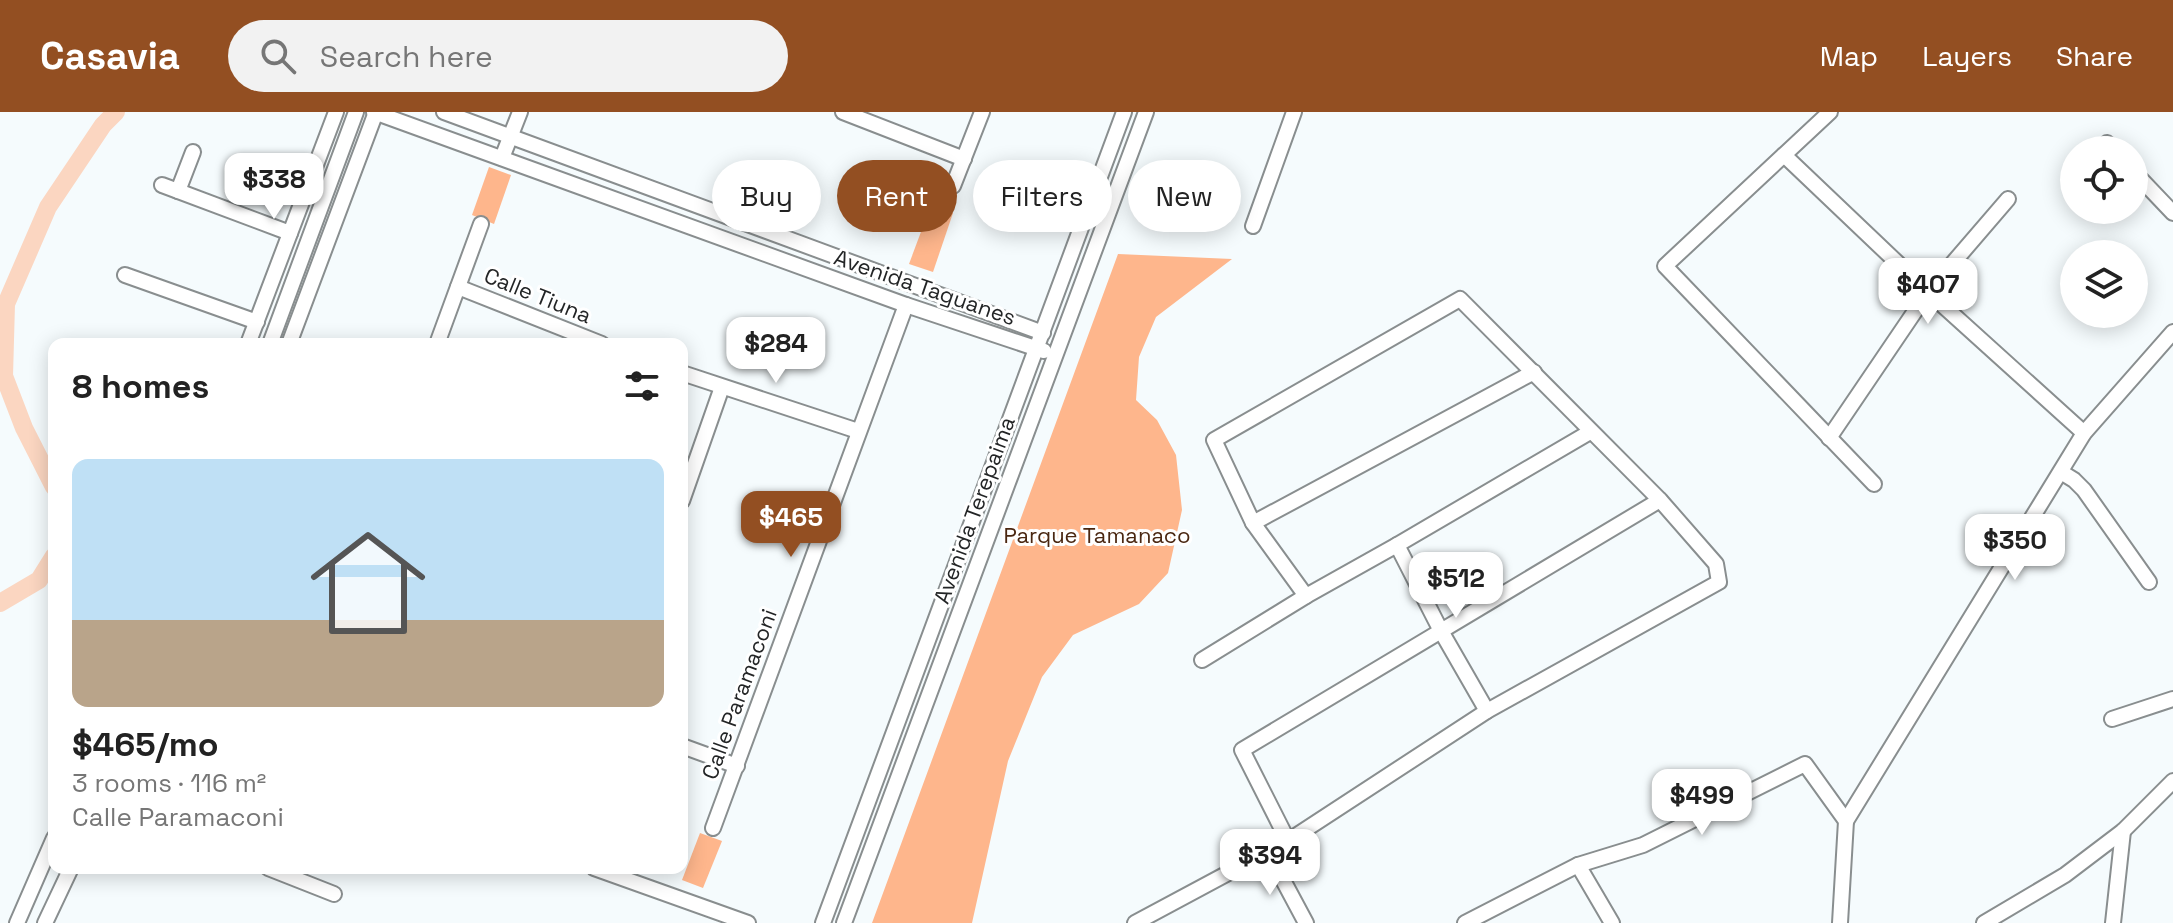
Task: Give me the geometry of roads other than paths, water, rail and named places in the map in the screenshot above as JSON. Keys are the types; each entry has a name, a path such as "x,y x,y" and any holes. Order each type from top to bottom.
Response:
{"street":[{"path":"250,338 336,112"},
{"path":"272,338 356,112"},
{"path":"291,338 375,112"},
{"name":"Avenida Taguanes","path":"375,112 906,305 1055,355"},
{"name":"Avenida Taguanes","path":"444,112 1043,333"},
{"path":"502,158 520,112"},
{"path":"843,112 964,159"},
{"path":"957,176 982,112"},
{"name":"Avenida Terepaima","path":"823,923 1124,112"},
{"name":"Avenida Terepaima","path":"844,923 1146,112"},
{"path":"1253,226 1294,112"},
{"path":"1830,112 1665,266 1874,484"},
{"path":"178,191 193,152"},
{"path":"1784,155 1928,292 2084,433"},
{"path":"162,185 290,233"},
{"path":"2148,187 2173,213"},
{"path":"1829,438 1928,292 2008,199"},
{"path":"439,338 481,224"},
{"path":"125,275 257,322"},
{"name":"Calle Tiuna","path":"458,287 582,338"},
{"path":"1135,923 1288,841 1487,711 1719,582 1716,564 1660,500 1460,299 1214,440 1253,523 1306,596"},
{"name":"Calle Paramaconi","path":"713,828 906,305"},
{"path":"1840,923 1846,821 2084,433 2167,348 2173,332"},
{"path":"1253,523 1534,372"},
{"path":"688,375 858,431"},
{"path":"688,484 722,387"},
{"path":"1202,660 1306,596 1590,432"},
{"path":"2061,472 2084,490 2149,582"},
{"path":"1288,841 1242,750 1660,500"},
{"path":"1397,545 1487,711"},
{"path":"2112,719 2173,699"},
{"path":"688,748 737,766"},
{"path":"1465,923 1578,865 1643,845 1805,764 1846,821"},
{"path":"1984,923 2065,875 2123,831 2173,781"},
{"path":"2113,923 2123,831"},
{"path":"17,923 48,852"},
{"path":"1268,852 1306,923"},
{"path":"1578,865 1612,923"},
{"path":"45,923 68,874"},
{"path":"283,874 334,894"},
{"path":"611,874 748,923"}],"waterway":[{"path":"48,475 24,428 4,376 6,304 48,207 103,125 116,112"},
{"path":"0,603 39,580 48,566"}],"park label":[{"name":"Parque Tamanaco","path":"1097,535"}]}
